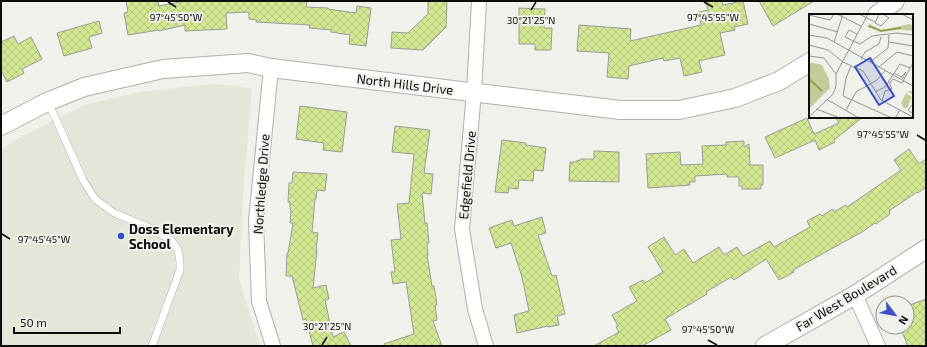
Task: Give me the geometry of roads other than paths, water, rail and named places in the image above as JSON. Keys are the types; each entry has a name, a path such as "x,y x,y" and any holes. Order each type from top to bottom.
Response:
{"street":[{"name":"Edgefield Drive","path":"479,1 474,92 462,229 475,309 486,346"},
{"path":"878,14 895,1"},
{"name":"North Hills Drive","path":"1,126 47,102 84,87 163,69 248,63 271,68 620,110 680,110 735,98 779,81 809,63"},
{"name":"Northledge Drive","path":"271,68 256,221 259,302 273,346"},
{"name":"Far West Boulevard","path":"765,346 855,296 926,249"},
{"path":"855,296 878,346"}],"lane":[{"path":"47,102 83,180 94,199 114,214 148,227 171,240 178,250 180,270 152,346"}],"place":[{"name":"Doss Elementary School","path":"121,236"}]}
